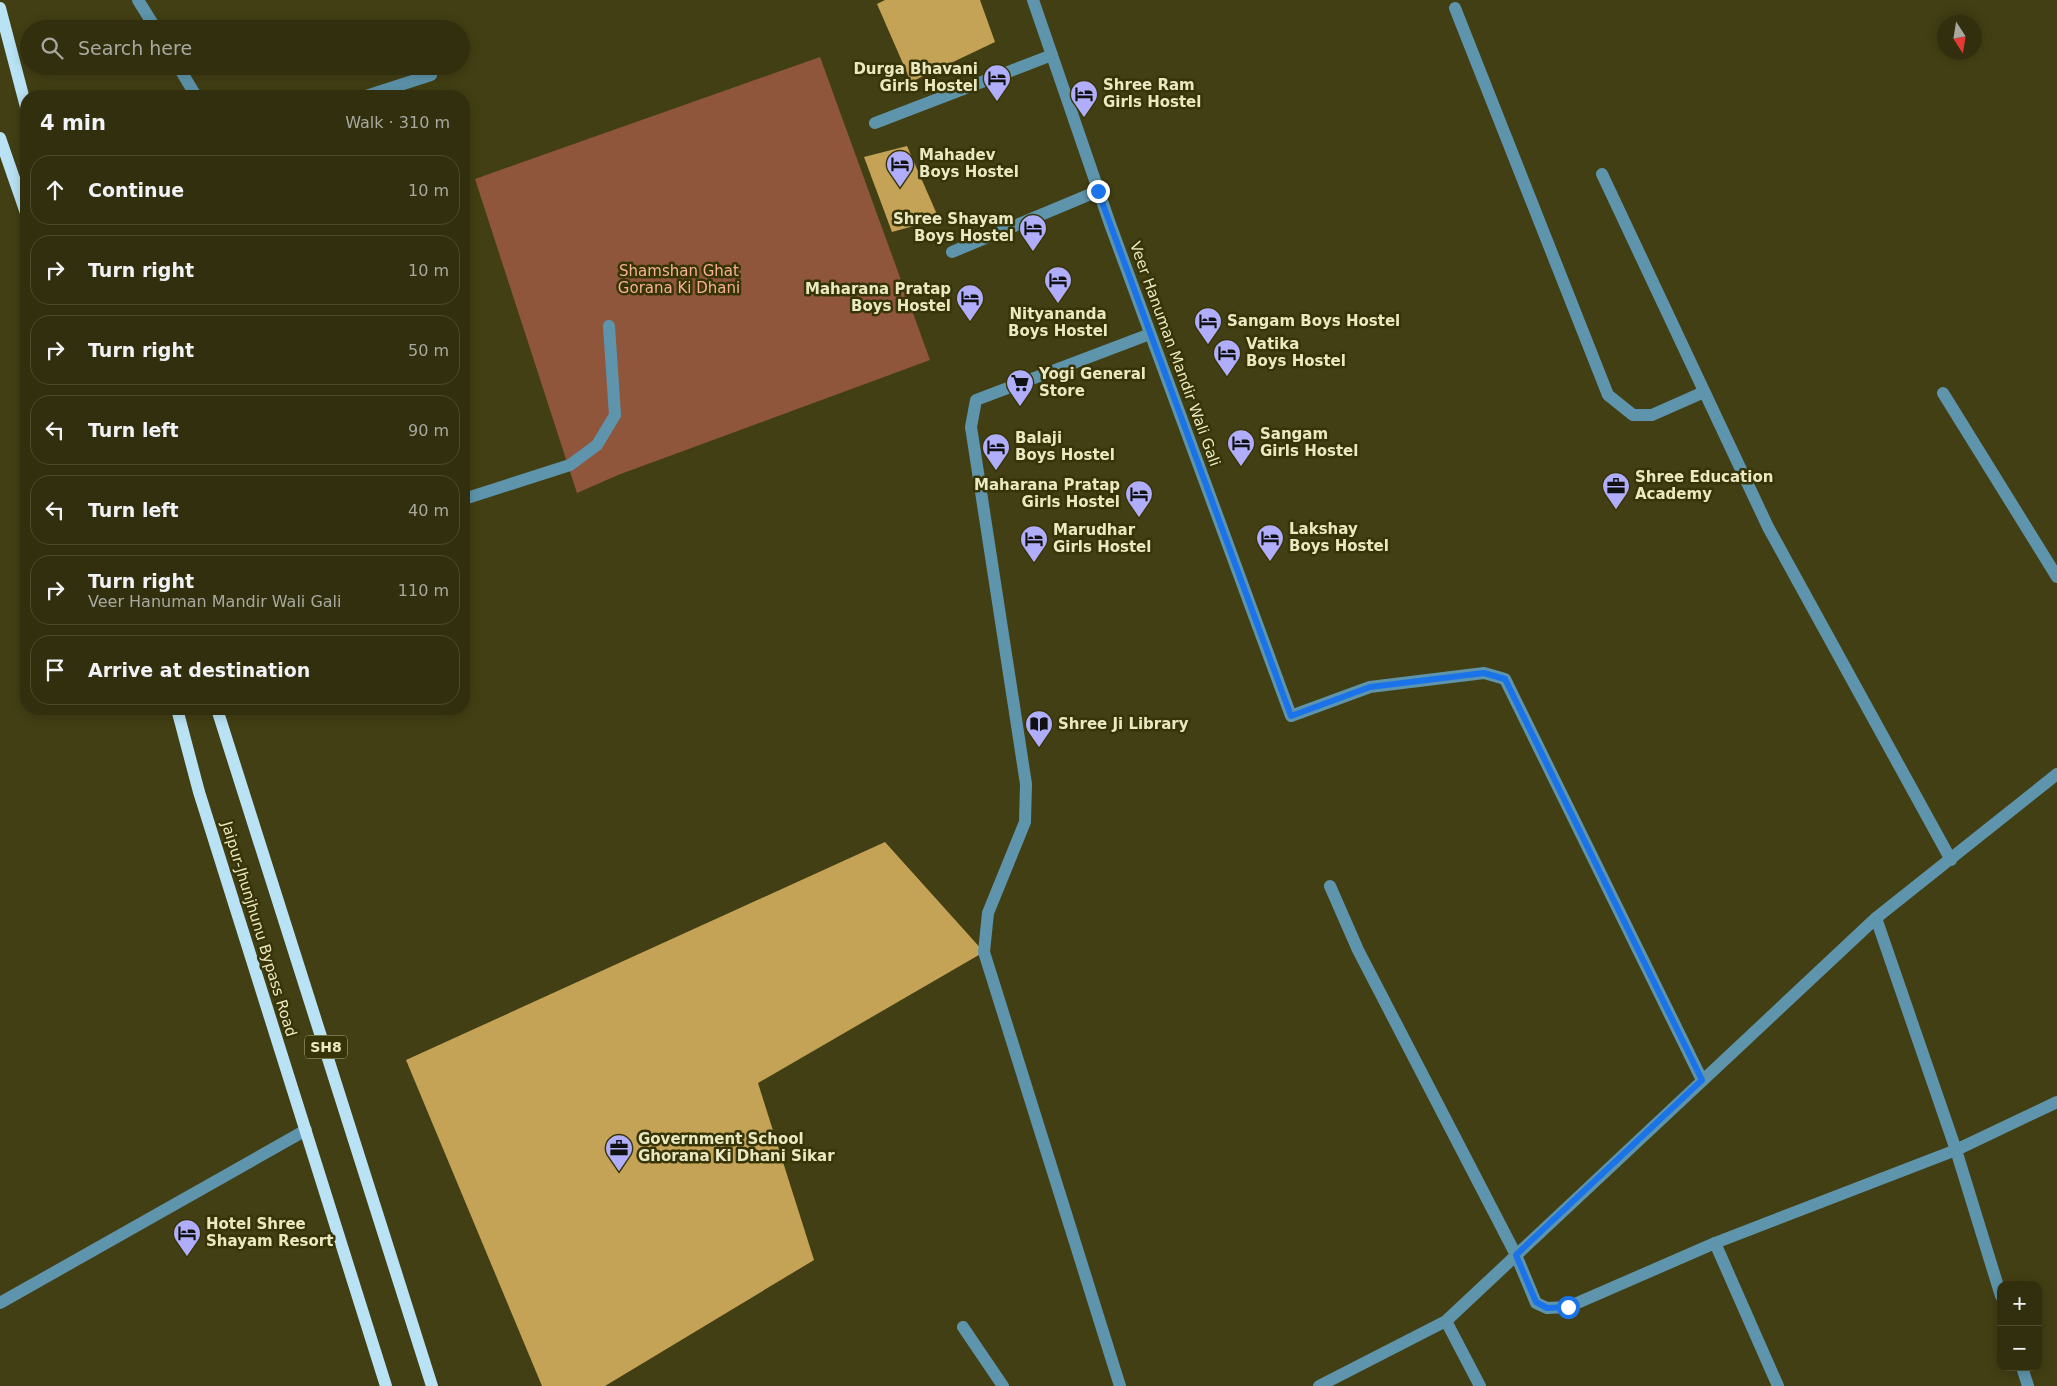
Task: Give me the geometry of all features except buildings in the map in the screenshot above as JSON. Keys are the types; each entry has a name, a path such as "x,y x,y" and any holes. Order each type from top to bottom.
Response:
{"main road":[{"path":"0,8 22,90"},
{"path":"0,138 20,196"},
{"name":"Jaipur-Jhunjhunu Bypass Road","path":"179,715 199,792 386,1386"},
{"name":"SH8","path":"220,715 432,1386"}],"street":[{"path":"138,0 150,20"},
{"name":"Veer Hanuman Mandir Wali Gali","path":"1033,0 1098,191 1291,716 1370,687 1484,673 1505,679 1702,1080"},
{"path":"1455,8 1608,396 1633,415 1652,415 1704,392"},
{"path":"875,123 1052,55"},
{"path":"183,75 192,90"},
{"path":"385,90 431,75"},
{"path":"1602,174 1768,527 1951,860"},
{"path":"952,252 1098,191"},
{"path":"470,497 570,465 597,445 616,415 609,326"},
{"path":"1120,1386 984,952 988,913 1025,822 1026,784 971,427 976,400 1150,334"},
{"path":"1943,393 2057,577"},
{"path":"1319,1386 1446,1321 1876,918 2057,774"},
{"path":"1330,886 1358,950 1516,1255 1536,1302 1547,1308 1568,1307 1715,1243 1956,1150 2057,1102"},
{"path":"1876,918 1956,1150 1997,1283"},
{"path":"0,1303 306,1130"},
{"path":"1715,1243 1778,1386"},
{"path":"1446,1321 1480,1386"},
{"path":"962,1327 1003,1386"},
{"path":"2023,1371 2028,1386"}],"green space":[{"name":"Shamshan Ghat Gorana Ki Dhani","path":"820,57 930,360 618,475 577,493 475,179"}],"place":[{"name":"Durga Bhavani Girls Hostel","path":"997,102"},
{"name":"Shree Ram Girls Hostel","path":"1084,118"},
{"name":"Mahadev Boys Hostel","path":"900,188"},
{"name":"Shree Shayam Boys Hostel","path":"1033,252"},
{"name":"Nityananda Boys Hostel","path":"1058,304"},
{"name":"Maharana Pratap Boys Hostel","path":"970,322"},
{"name":"Sangam Boys Hostel","path":"1208,345"},
{"name":"Vatika Boys Hostel","path":"1227,377"},
{"name":"Yogi General Store","path":"1020,407"},
{"name":"Sangam Girls Hostel","path":"1241,467"},
{"name":"Balaji Boys Hostel","path":"996,471"},
{"name":"Shree Education Academy","path":"1616,510"},
{"name":"Maharana Pratap Girls Hostel","path":"1139,518"},
{"name":"Lakshay Boys Hostel","path":"1270,562"},
{"name":"Marudhar Girls Hostel","path":"1034,563"},
{"name":"Shree Ji Library","path":"1039,748"},
{"name":"Government School Ghorana Ki Dhani Sikar","path":"619,1172"},
{"name":"Hotel Shree Shayam Resort","path":"187,1257"}],"route":[{"path":"1098,191 1291,716 1370,687 1484,673 1505,679 1702,1080 1516,1255 1536,1302 1547,1308 1568,1307"}]}
